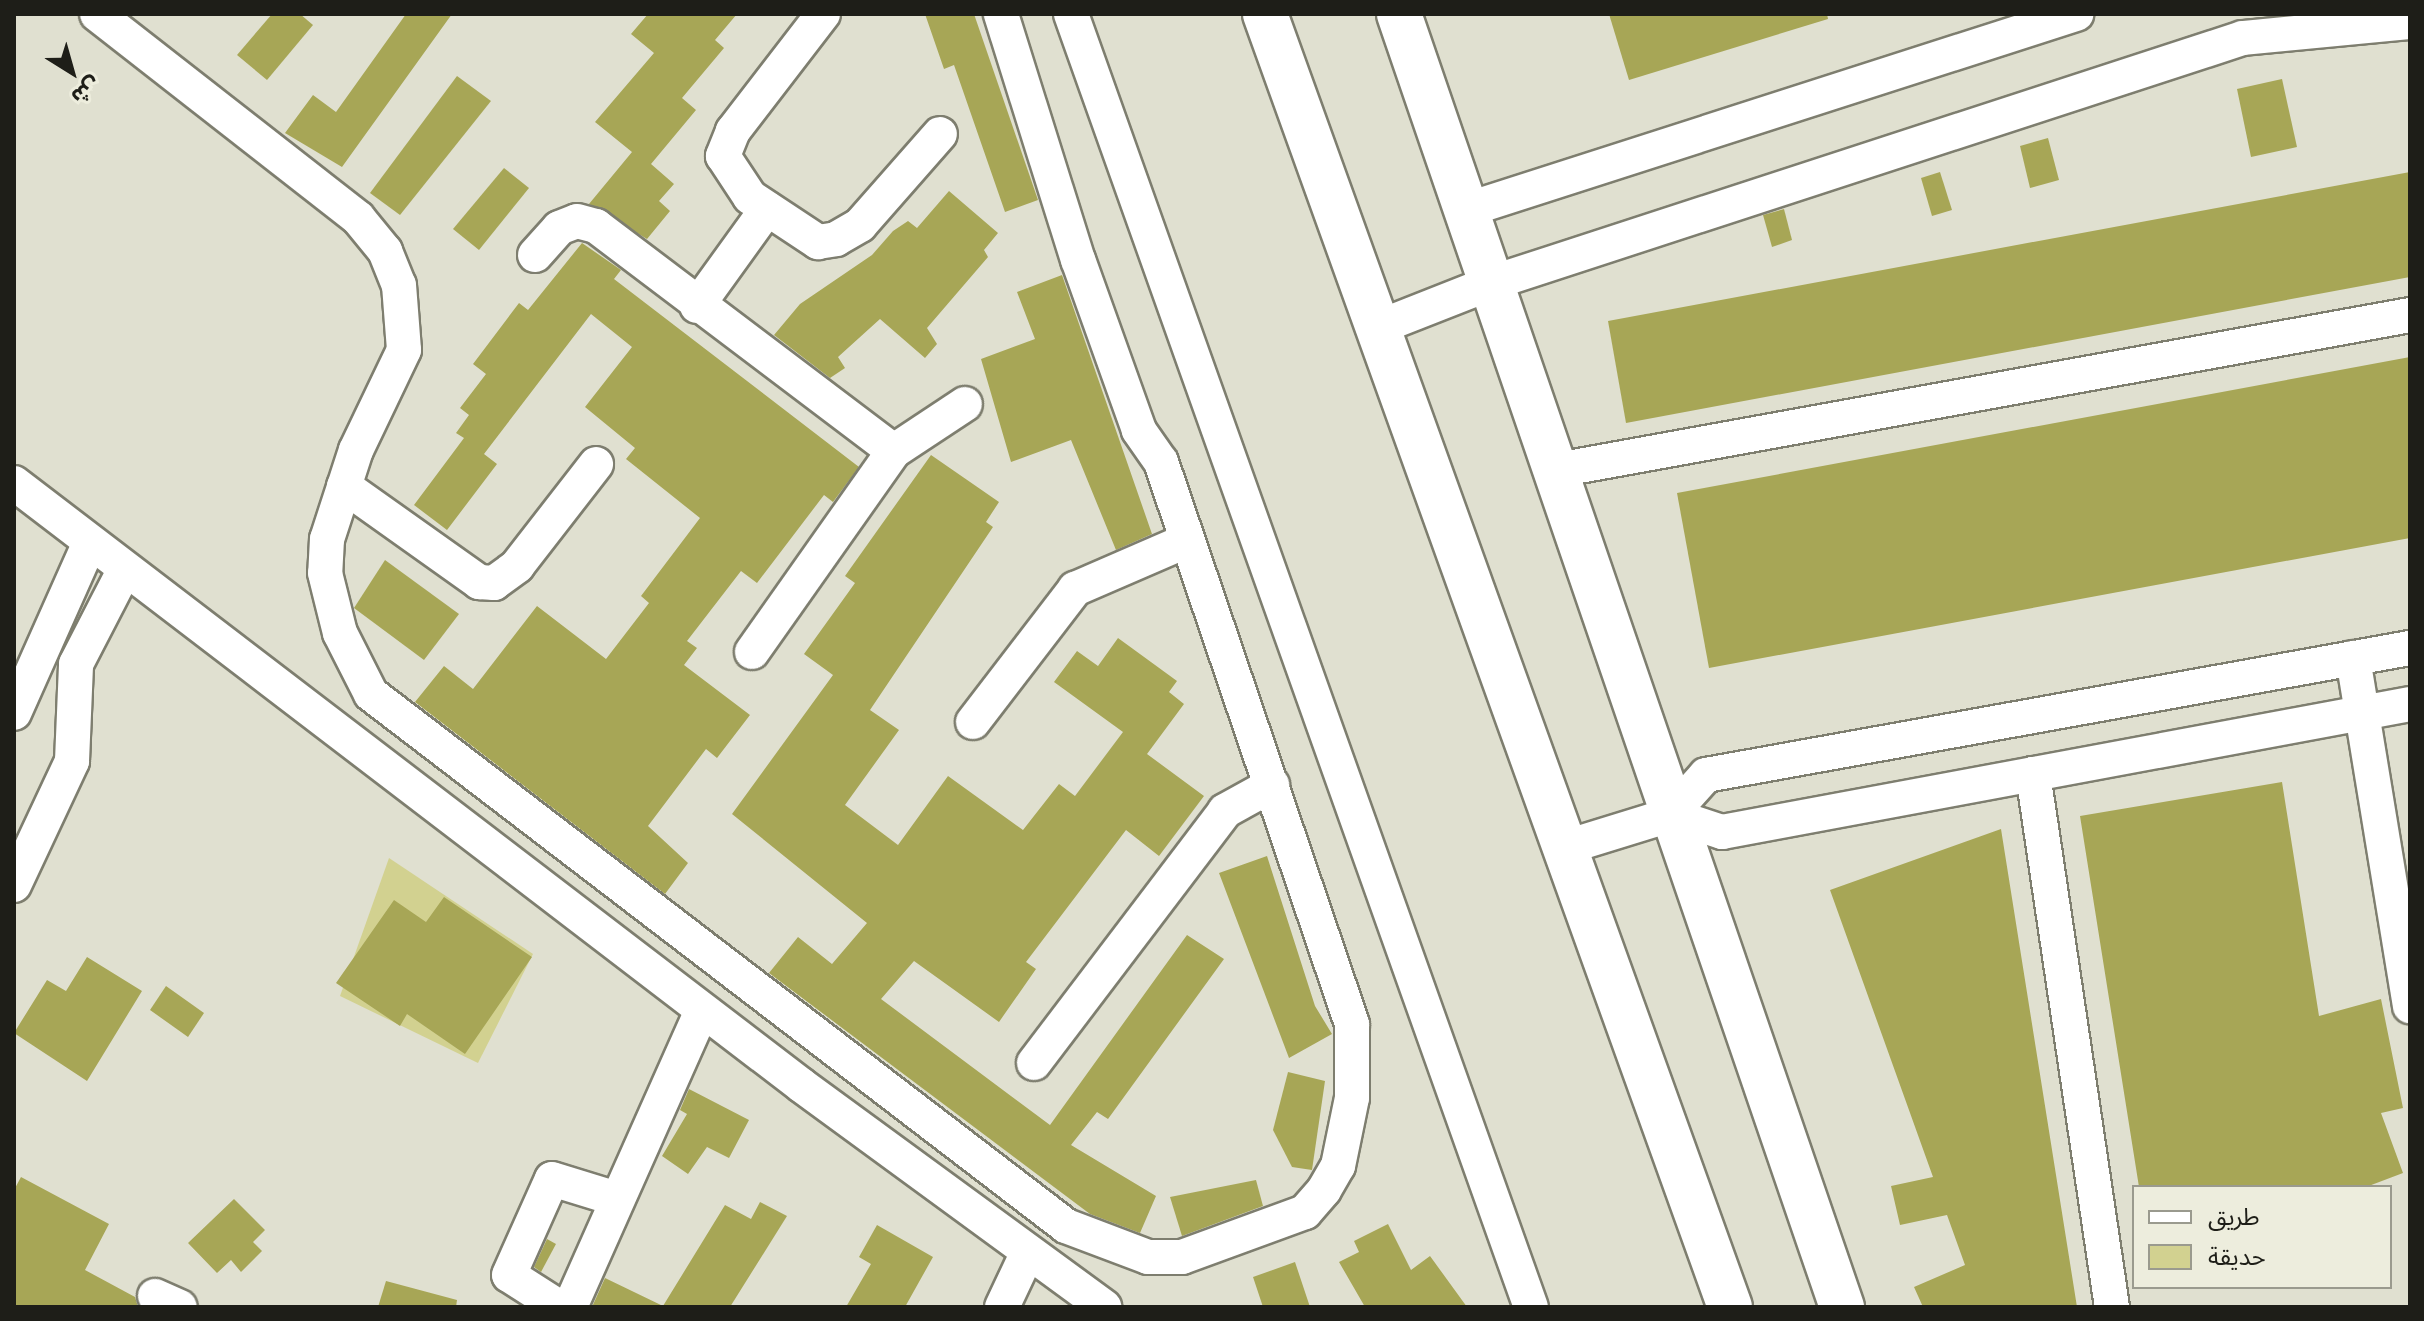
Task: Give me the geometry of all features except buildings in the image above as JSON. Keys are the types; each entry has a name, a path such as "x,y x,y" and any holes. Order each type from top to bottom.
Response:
{"main road":[{"path":"1265,14 1374,329 1730,1307"},
{"path":"1399,14 1469,209 1491,283 1557,470 1670,815 1842,1307"}],"street":[{"path":"97,14 358,218 385,251 399,285 404,350 344,486 327,539 325,573 340,633 371,694 1066,1226 1148,1257 1182,1257 1305,1212 1338,1166 1352,1098 1352,1024 1186,541 1081,270 1001,14"},
{"path":"823,14 733,131 723,156 750,197 818,242 836,239 860,225 940,134"},
{"path":"1071,14 1531,1307"},
{"path":"1469,209 2076,14"},
{"path":"1374,329 1491,283 2243,38 2410,22"},
{"path":"697,306 767,209"},
{"path":"535,255 559,228 577,221 596,226 697,306 894,451"},
{"path":"1557,470 2410,315"},
{"path":"752,652 894,451 965,404"},
{"path":"344,486 479,582 494,583 517,566 596,464"},
{"path":"14,483 702,1010 1104,1307"},
{"path":"973,722 1075,589 1186,541"},
{"path":"14,713 90,542"},
{"path":"14,885 72,761 76,664 125,569"},
{"path":"1563,848 1670,815 1706,775 2410,648"},
{"path":"2353,658 2410,1006"},
{"path":"1670,815 1722,832 2410,704"},
{"path":"2033,774 2112,1307"},
{"path":"1034,1063 1225,811 1272,785"},
{"path":"570,1307 702,1010"},
{"path":"559,1307 509,1275 552,1179 617,1199"},
{"path":"1002,1307 1028,1252"}],"green space":[{"path":"389,858 533,954 478,1063 340,996"}]}
